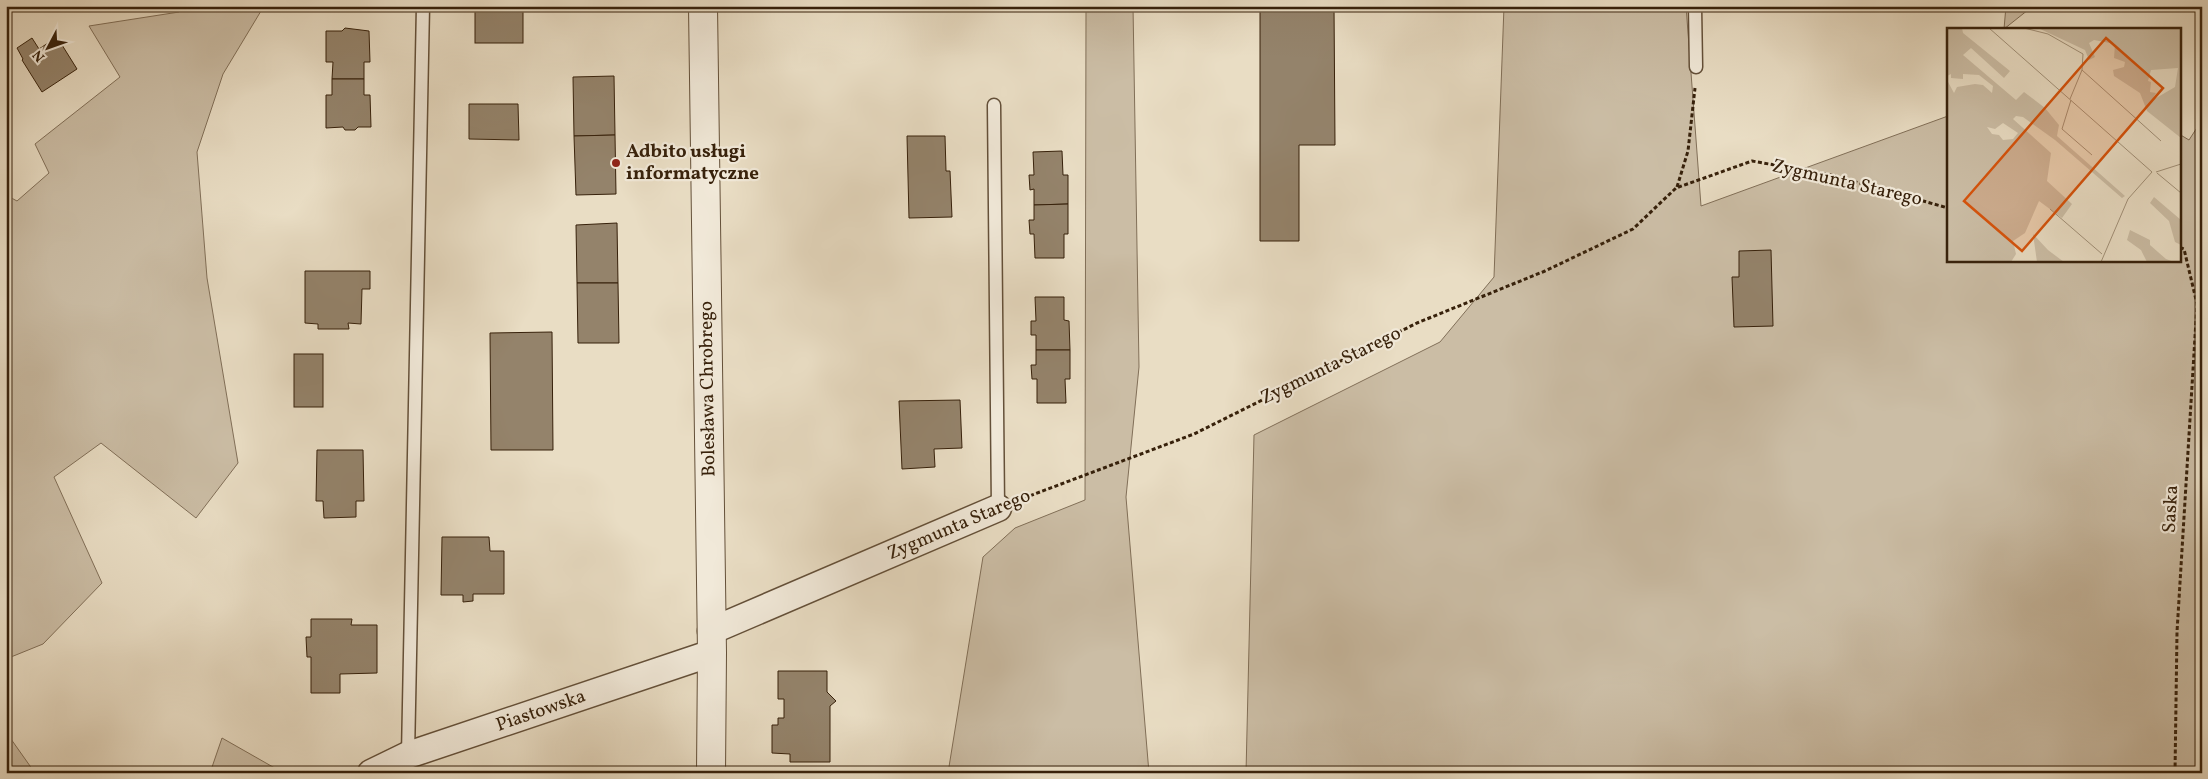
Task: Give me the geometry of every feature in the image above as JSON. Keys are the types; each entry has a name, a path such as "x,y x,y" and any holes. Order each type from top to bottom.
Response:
{"street":[{"name":"Bolesława Chrobrego","path":"703,6 712,642 711,773"},
{"name":"Zygmunta Starego","path":"712,642 998,508"},
{"name":"Piastowska","path":"371,773 408,755 712,642"}],"lane":[{"path":"408,755 423,6"},
{"path":"1695,6 1696,67"},
{"path":"994,105 998,508"}],"path":[{"path":"1676,188 1688,151 1696,67"},
{"name":"Zygmunta Starego","path":"998,508 1194,434 1417,323 1545,272 1633,229 1676,188 1752,161 1831,175 1947,208"},
{"name":"Saska","path":"2175,773 2177,632 2197,304 2184,249 2180,248"}],"shaded area":[{"path":"178,6 264,6 223,74 197,152 207,278 238,463 196,518 101,443 54,477 102,583 43,644 6,659 6,195 17,201 49,173 35,144 120,77 89,26 179,12"},
{"path":"1086,6 1133,6 1139,367 1126,497 1149,773 948,773 983,557 1015,528 1085,500"},
{"path":"1504,6 1686,6 1701,206 1947,116 1947,261 2180,261 2180,135 2189,140 2202,120 2202,773 1246,773 1254,435 1440,342 1494,277"},
{"path":"2006,6 2033,6 2005,28"},
{"path":"6,732 35,773 6,773"},
{"path":"222,738 280,771 279,773 210,773"}],"building":[{"path":"475,6 523,6 523,43 475,43"},
{"path":"1260,6 1334,6 1335,145 1299,145 1299,241 1260,241"},
{"path":"345,28 369,31 370,62 364,62 364,79 332,79 333,62 326,62 326,31 342,31"},
{"path":"57,37 77,69 42,92 22,60 17,48 32,38 39,49"},
{"path":"614,76 615,135 574,136 573,77"},
{"path":"332,79 364,79 364,95 370,95 371,127 358,127 355,130 345,130 343,127 326,128 326,95 332,95"},
{"path":"469,104 518,104 519,140 469,139"},
{"path":"615,135 616,194 576,195 574,136"},
{"path":"907,136 945,136 946,171 950,171 952,217 909,218"},
{"path":"1062,151 1063,175 1068,175 1068,204 1034,205 1034,189 1030,190 1029,175 1034,175 1033,152"},
{"path":"1068,204 1068,234 1064,234 1064,258 1035,258 1034,234 1030,234 1029,220 1034,220 1034,205"},
{"path":"617,223 618,283 577,283 576,225"},
{"path":"1771,250 1773,326 1734,327 1732,277 1739,277 1739,251"},
{"path":"305,271 370,271 370,289 362,289 361,324 348,323 349,329 318,329 318,324 305,323"},
{"path":"577,283 618,283 619,343 578,343"},
{"path":"1035,297 1064,297 1064,320 1069,321 1070,350 1036,350 1036,335 1031,335 1031,321 1036,321"},
{"path":"552,332 553,450 491,450 490,333"},
{"path":"1036,350 1070,350 1070,379 1065,379 1066,403 1037,403 1037,379 1032,379 1031,365 1036,365"},
{"path":"294,354 323,354 323,407 294,407"},
{"path":"960,400 962,448 934,449 935,467 902,469 899,401"},
{"path":"317,450 363,450 364,501 356,501 356,517 324,518 323,501 316,501"},
{"path":"442,537 489,537 490,551 504,551 504,594 473,594 473,601 463,602 463,595 441,595"},
{"path":"311,619 352,619 351,625 377,625 377,673 340,674 340,693 311,693 311,657 307,657 306,637 311,637"},
{"path":"778,671 827,671 827,692 836,701 830,706 830,762 790,762 790,754 772,753 772,725 778,725 778,718 784,718 784,699 778,699"}],"place":[{"name":"Adbito usługi informatyczne","path":"616,163"}]}
